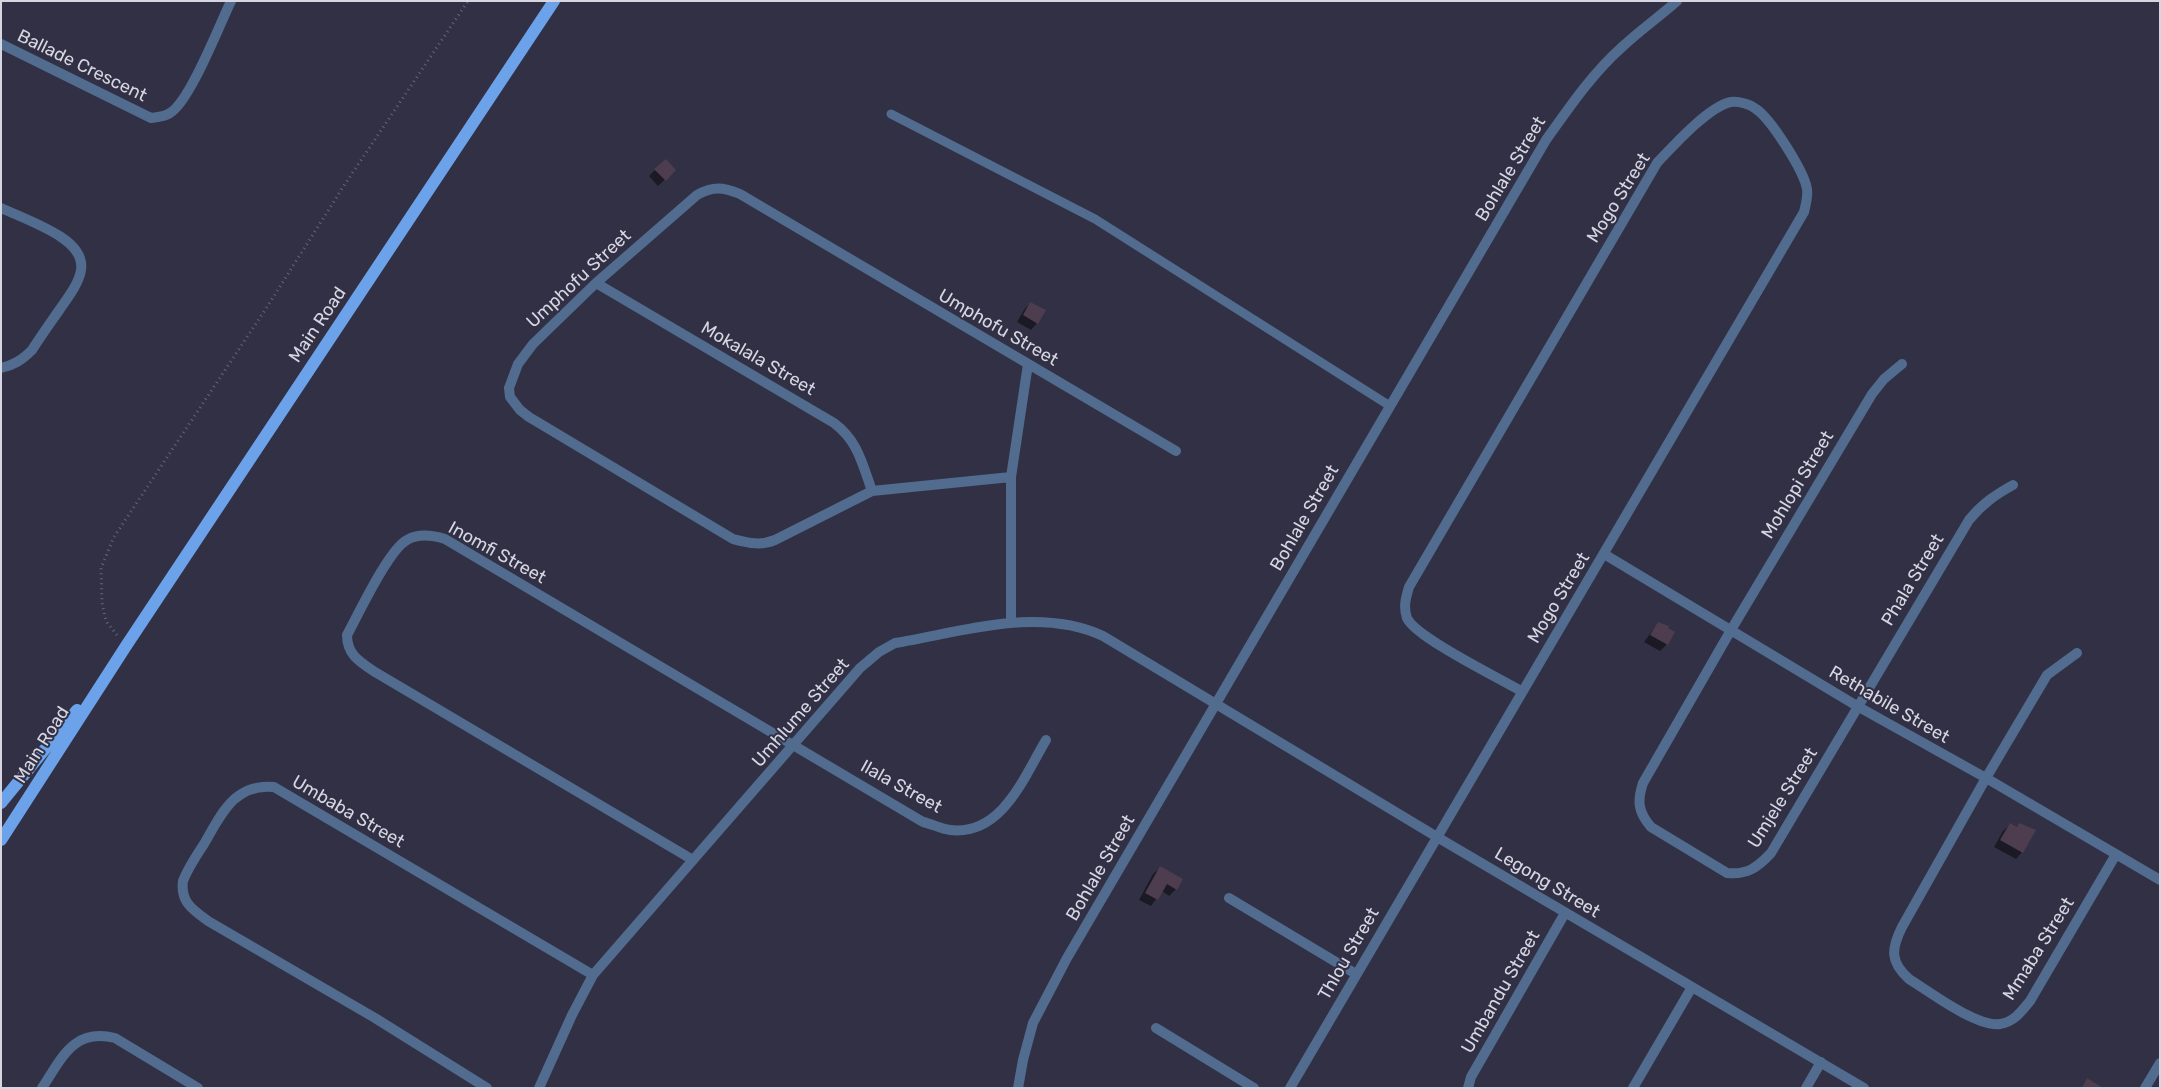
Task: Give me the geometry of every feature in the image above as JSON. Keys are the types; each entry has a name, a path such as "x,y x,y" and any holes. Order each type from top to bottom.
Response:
{"main road":[{"name":"Main Road","path":"1,840 126,646 554,1"},
{"name":"Main Road","path":"1,803 112,668"}],"street":[{"name":"Ballade Crescent","path":"1,44 151,118 168,114 175,109 186,95 231,1"},
{"name":"Bohlale Street","path":"1018,1088 1033,1023 1067,958 1541,149 1570,106 1595,74 1620,48 1677,1"},
{"name":"Mogo Street","path":"1437,837 1521,691 1800,221 1806,204 1807,189 1800,168 1764,116 1755,108 1744,103 1732,102 1711,112 1657,163 1409,587 1405,599 1405,609 1413,627 1521,691"},
{"name":"Umphofu Street","path":"1011,477 872,491 775,540 764,544 756,544 733,539 529,417 520,410 510,397 509,388 518,364 533,344 596,283 692,199 705,190 723,187 740,194 1176,451"},
{"path":"1,208 60,236 74,248 79,257 81,270 80,279 73,291 32,350 24,359 14,365 1,368"},
{"name":"Mokalala Street","path":"596,283 834,423 846,432 854,442 872,491"},
{"path":"1011,622 1011,477 1028,364"},
{"name":"Mohlopi Street","path":"1730,630 1872,394 1884,379 1902,364"},
{"name":"Phala Street","path":"1857,706 1968,520 1992,496 2012,485"},
{"name":"Inomfi Street","path":"693,860 356,659 347,645 347,635 390,558 402,544 407,540 429,535 445,539 795,745"},
{"name":"Rethabile Street","path":"1604,554 1857,706 1986,778 2115,856 2160,880"},
{"name":"Umhlume Street","path":"539,1088 572,1015 593,975 860,668 879,652 895,643 1011,622 1073,624 1088,629 1154,666 1215,704"},
{"name":"Umjele Street","path":"1730,630 1643,783 1639,795 1639,807 1642,817 1651,827 1718,868 1727,873 1751,872 1771,853 1857,706"},
{"name":"Mmaba Street","path":"2077,652 2048,675 1986,778 1902,927 1894,950 1895,960 1900,971 1909,979 1976,1020 2000,1024 2012,1020 2021,1012 2115,856"},
{"name":"Legong Street","path":"1215,704 1565,913 1864,1088"},
{"name":"Ilala Street","path":"795,745 923,822 949,830 981,826 992,819 1012,797 1046,740"},
{"name":"Umbaba Street","path":"487,1088 375,1018 208,921 190,908 182,890 183,881 225,808 243,792 262,786 274,787 593,975"},
{"name":"Thlou Street","path":"1290,1088 1437,837"},
{"path":"1229,898 1356,974"},
{"name":"Umbandu Street","path":"1468,1088 1471,1077 1565,913"},
{"path":"1633,1088 1692,987"},
{"path":"1156,1028 1254,1088"},
{"path":"42,1088 72,1044 86,1037 101,1035 115,1038 198,1088"},
{"path":"1806,1088 1821,1062"},
{"path":"2145,1088 2160,1063"}],"lane":[{"path":"891,114 1095,219 1390,406"}],"path":[{"path":"126,646 106,621 102,603 101,568 114,537 267,308 345,184 468,1"}],"building":[{"path":"666,159 676,170 666,181 654,169"},
{"path":"1030,302 1046,310 1038,324 1023,315"},
{"path":"1658,622 1669,626 1668,628 1675,632 1668,645 1650,635"},
{"path":"2010,823 2017,827 2019,823 2036,830 2023,853 2000,840"},
{"path":"1160,866 1183,879 1177,890 1167,884 1158,900 1145,893"},
{"path":"2087,1078 2103,1088 2082,1088"}]}
